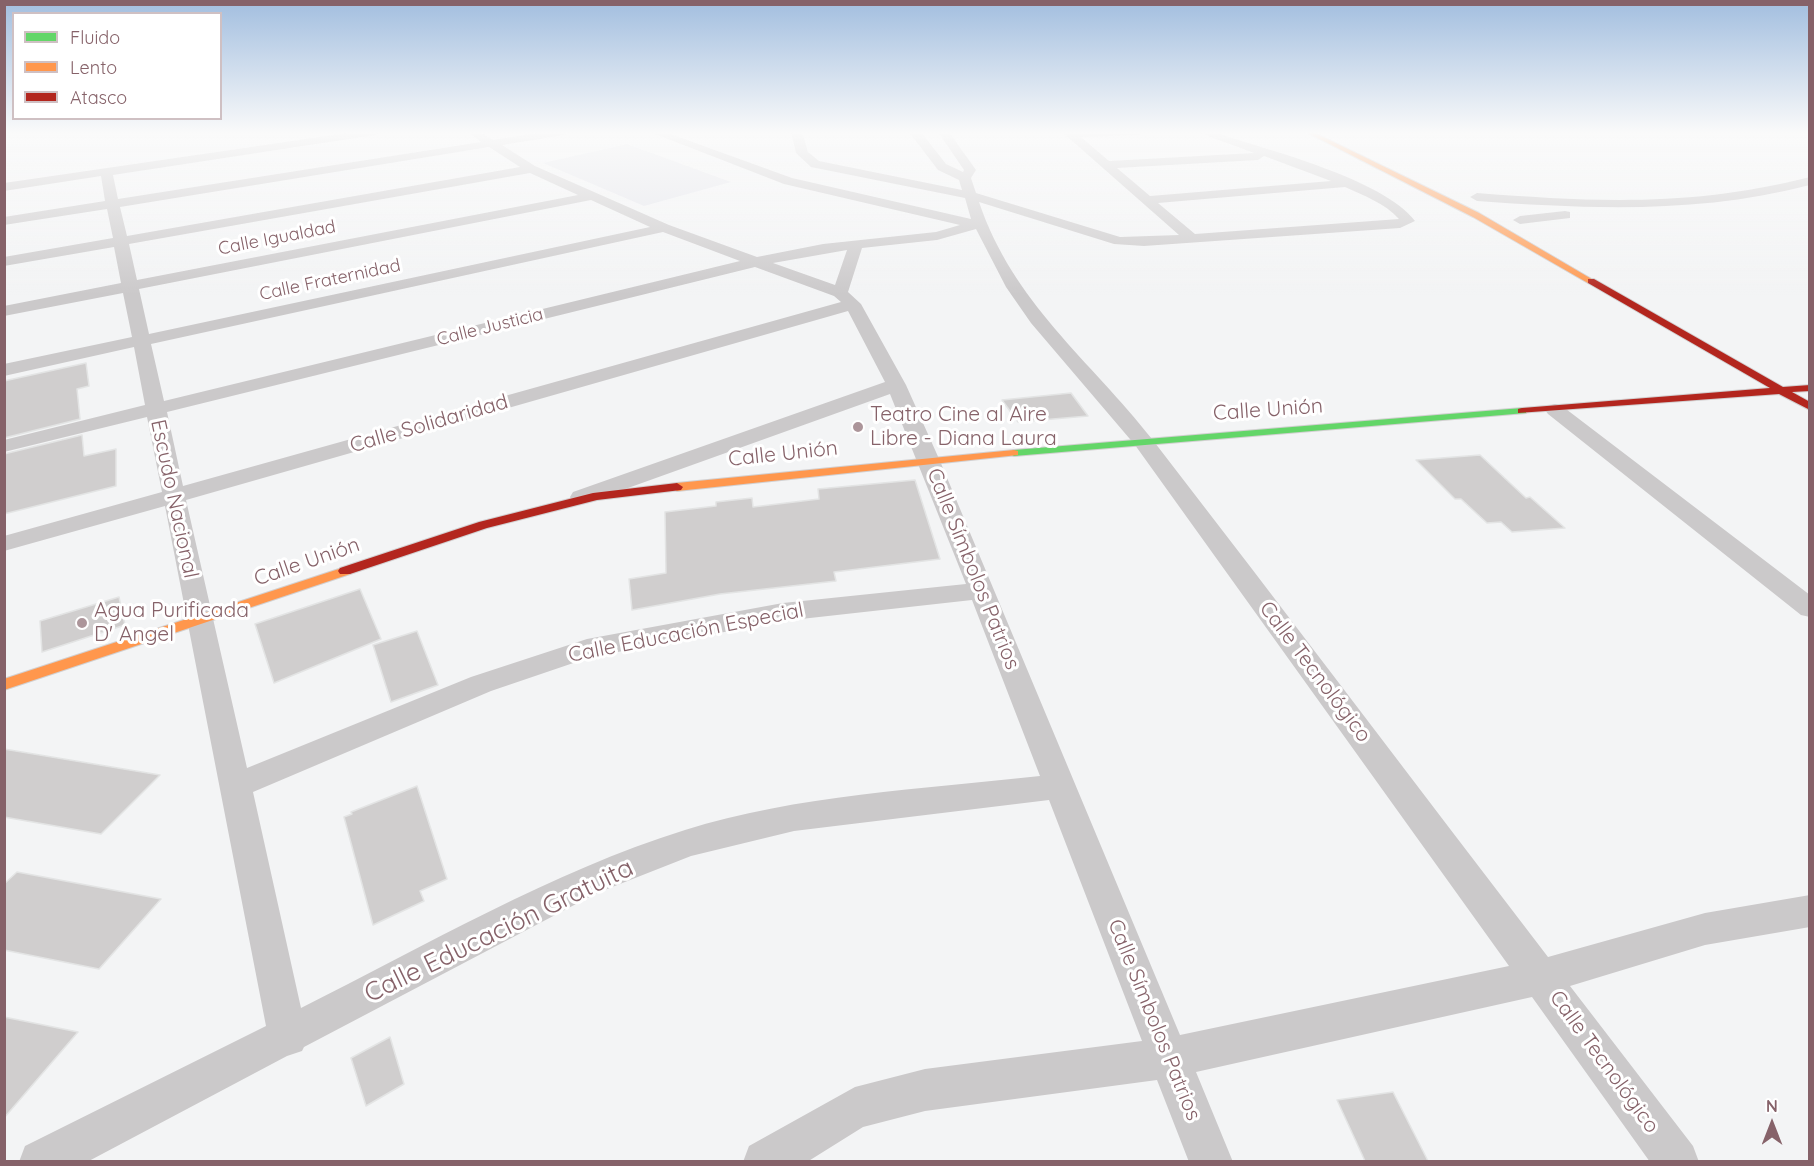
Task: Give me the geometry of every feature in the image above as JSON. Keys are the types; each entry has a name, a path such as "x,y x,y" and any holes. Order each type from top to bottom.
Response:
{"main road":[{"path":"1418,186 1476,215 1809,407"},
{"path":"1472,194 1539,230"},
{"name":"Calle Unión","path":"4,685 483,525 567,502 641,490 1142,441 1555,410 1809,388"}],"street":[{"name":"Escudo Nacional","path":"109,186 288,1037"},
{"path":"4,221 204,186"},
{"path":"4,262 433,186"},
{"path":"570,186 664,228 846,299 856,245"},
{"path":"812,186 978,224"},
{"name":"Calle Tecnológico","path":"967,186 978,224 1015,289 1043,329 1142,441 1677,1161"},
{"path":"968,186 1119,241 1192,239 1400,224 1408,221 1401,211 1355,186"},
{"path":"1131,186 1192,239"},
{"path":"1147,200 1320,186"},
{"path":"1472,194 1581,203 1675,204 1731,199 1789,187 1809,194"},
{"path":"1520,220 1560,215 1723,211 1754,208 1809,194"},
{"name":"Calle Igualdad","path":"4,311 592,196"},
{"name":"Calle Justicia","path":"4,446 756,262 824,248 937,236 978,224"},
{"name":"Calle Fraternidad","path":"4,370 664,228"},
{"name":"Calle Símbolos Patrios","path":"846,299 896,384 929,461 1211,1161"},
{"name":"Calle Solidaridad","path":"4,544 846,299"},
{"path":"567,502 896,384"},
{"path":"1555,410 1809,609"},
{"name":"Calle Educación Especial","path":"235,786 481,684 588,648 783,612 981,591"},
{"name":"Calle Educación Gratuita","path":"41,1161 288,1037 585,882 687,843 794,818 1060,786"},
{"path":"765,1161 855,1108 915,1093 1169,1059 1542,977 1705,929 1809,911"}],"shaded area":[{"path":"598,186 715,186 644,206"}],"building":[{"path":"86,363 89,386 77,389 80,419 4,438 4,381"},
{"path":"1071,393 1088,416 1018,422 1002,400"},
{"path":"82,435 84,456 116,449 116,486 4,514 4,454"},
{"path":"1480,455 1526,498 1530,497 1565,528 1512,532 1501,522 1487,523 1461,499 1455,499 1416,460"},
{"path":"915,480 940,559 834,572 836,581 720,594 632,610 629,579 666,573 665,512 716,506 716,502 752,498 753,507 819,499 818,489"},
{"path":"360,589 381,639 274,683 255,624"},
{"name":"Agua Purificada D' Angel","path":"119,597 125,625 42,652 40,621"},
{"path":"417,631 438,685 391,702 373,645"},
{"path":"4,749 160,775 101,834 4,817"},
{"path":"417,786 447,879 420,891 424,901 373,925 344,817 352,814 351,812"},
{"path":"17,872 161,899 99,969 4,950 4,884"},
{"path":"4,1017 78,1032 4,1118"},
{"path":"390,1037 404,1084 366,1106 351,1058"},
{"path":"1393,1092 1428,1161 1365,1161 1337,1100"}],"traffic: fast":[{"path":"1014,453 1522,411"}],"traffic: slow":[{"path":"1418,186 1476,215 1591,281"},
{"path":"677,487 1014,453"},
{"path":"4,685 345,571"}],"traffic: jam":[{"path":"1591,281 1810,407"},
{"path":"1522,411 1810,388"},
{"path":"345,571 483,525 597,496 677,487"}],"place":[{"name":"Teatro Cine al Aire Libre - Diana Laura","path":"858,427"},
{"name":"Agua Purificada D' Angel","path":"82,623"}]}
